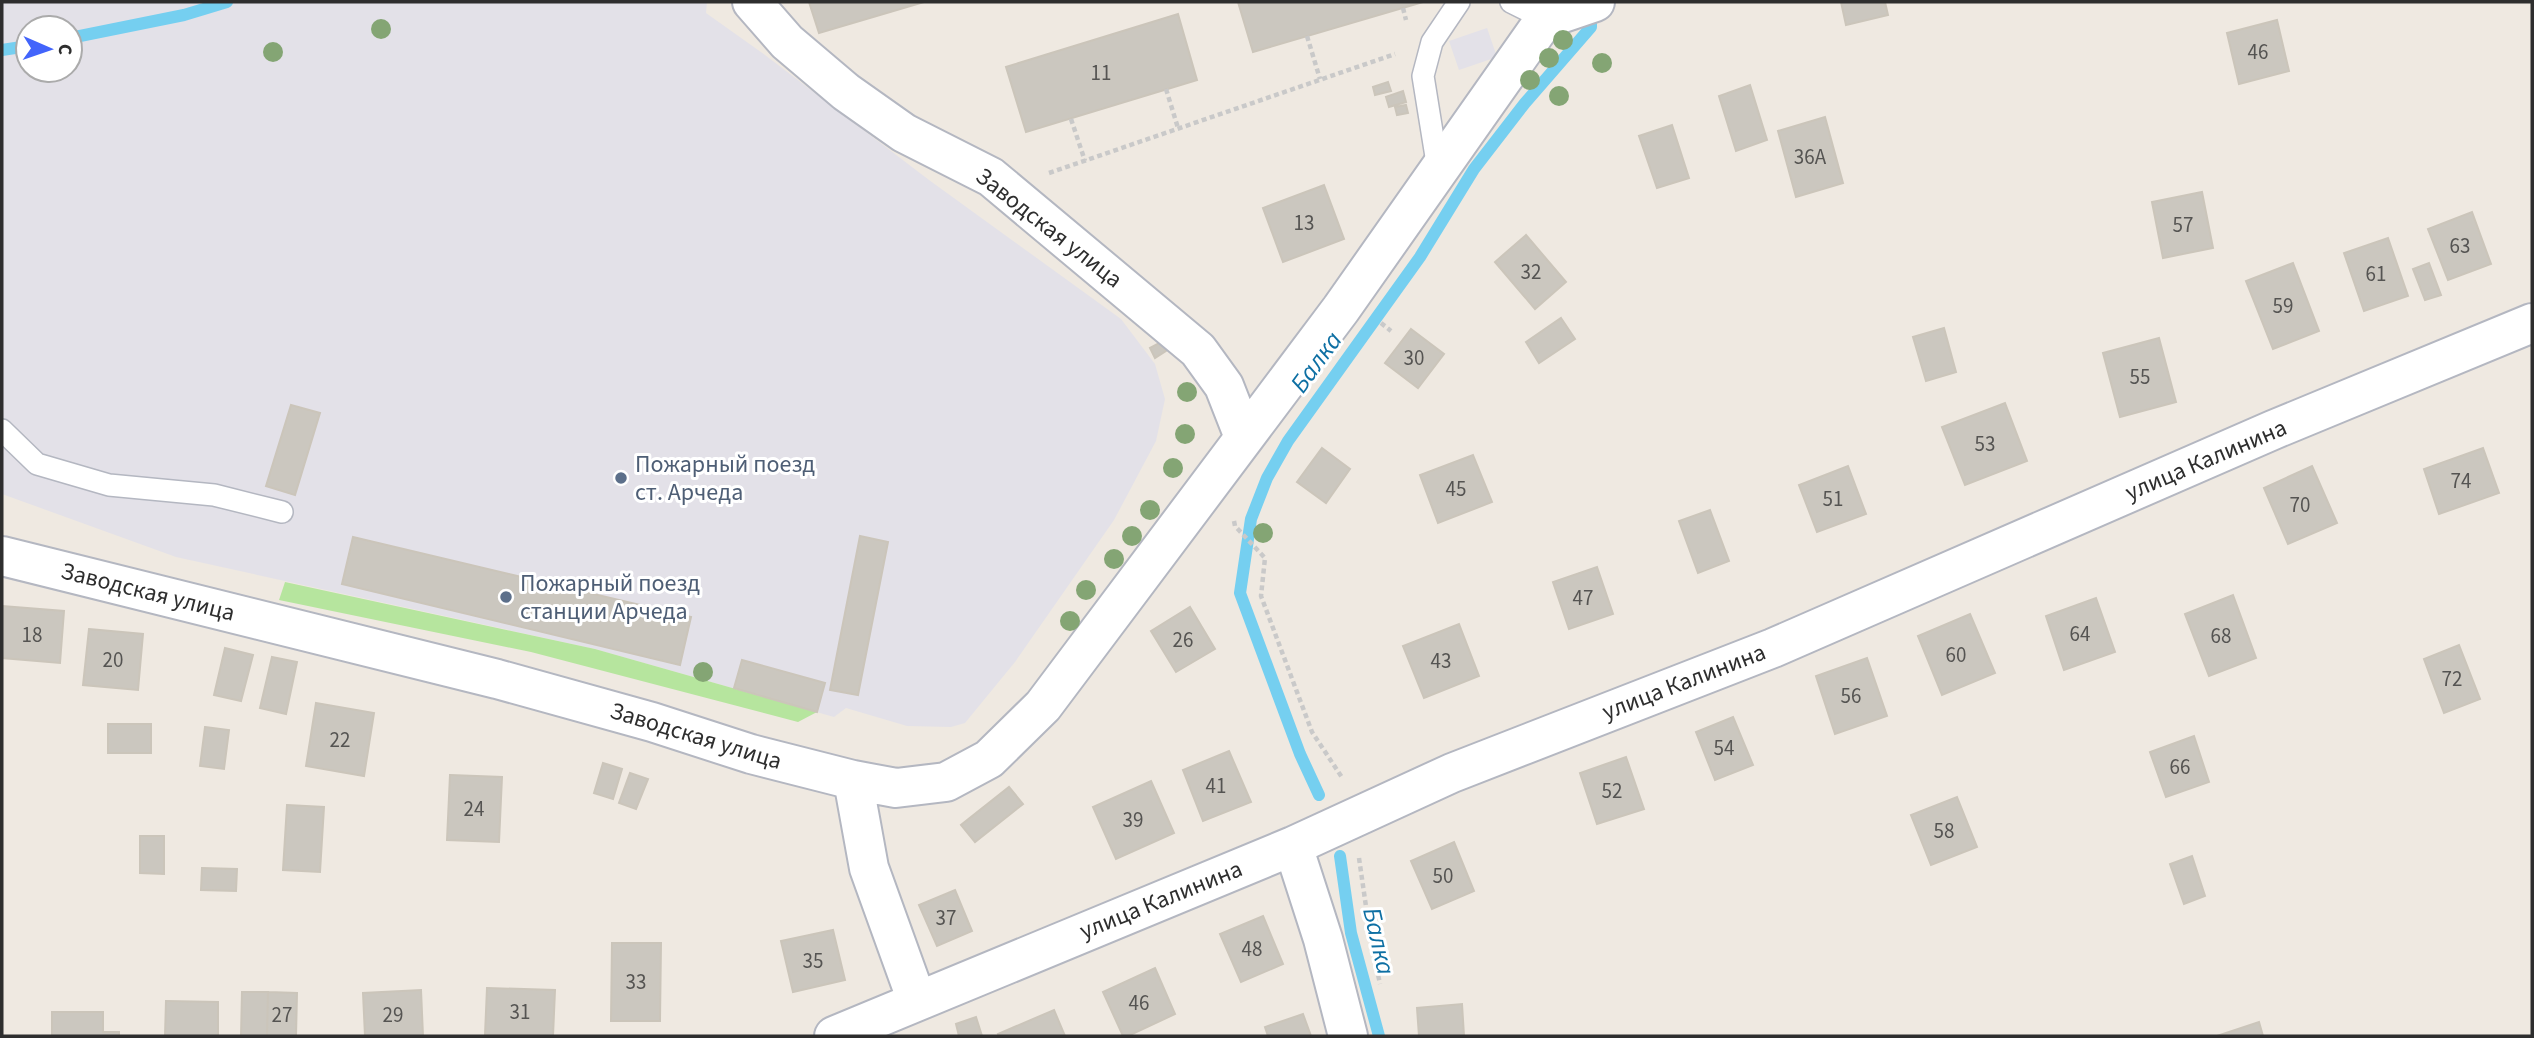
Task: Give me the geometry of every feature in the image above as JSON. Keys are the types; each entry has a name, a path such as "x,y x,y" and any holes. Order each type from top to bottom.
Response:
{"street":[{"name":"Заводская улица","path":"752,2 787,42 846,92 904,133 991,177 1198,350 1224,386 1244,437"},
{"path":"1545,19 1595,2"},
{"name":"Заводская улица","path":"2,556 497,679 652,722 751,754 853,780 896,788 946,782 989,759 1043,706 1341,309 1545,19"},
{"name":"улица Калинина","path":"834,1036 1293,846 1452,774 1773,648 2273,430 2532,323"},
{"path":"853,780 869,868 917,1001"},
{"path":"1293,846 1323,939 1348,1036"}],"lane":[{"path":"1439,171 1423,76 1432,42 1459,2"},
{"path":"1511,2 1545,19"},
{"path":"2,430 37,464 97,482 214,495 282,512"}],"path":[{"path":"1307,36 1320,79"},
{"path":"1005,189 1432,42"},
{"path":"1166,89 1178,128"},
{"path":"1070,119 1085,161"},
{"path":"1381,323 1391,331"},
{"path":"1235,526 1265,558"}],"shaded area":[{"path":"2,2 707,2 706,13 1121,319 1155,364 1165,399 1156,441 1114,520 1015,662 965,723 951,727 907,726 846,708 834,717 595,649 176,557 2,494"},
{"path":"1487,28 1497,57 1459,70 1449,41"}],"green space":[{"path":"285,582 595,649 817,712 798,722 531,652 279,600"}],"building":[{"path":"809,2 924,2 819,33"},
{"path":"1238,2 1423,2 1253,52"},
{"path":"1841,2 1885,2 1888,15 1846,25"},
{"path":"1178,14 1197,80 1026,132 1006,67"},
{"path":"2277,20 2289,71 2239,84 2227,33"},
{"path":"1388,82 1391,91 1375,95 1373,87"},
{"path":"1750,85 1767,140 1736,151 1719,96"},
{"path":"1403,91 1406,102 1389,107 1386,97"},
{"path":"1406,105 1408,113 1397,115 1395,107"},
{"path":"1825,117 1843,183 1796,197 1778,131"},
{"path":"1672,125 1689,178 1657,188 1639,136"},
{"path":"1324,185 1344,239 1283,262 1263,208"},
{"path":"2202,192 2213,248 2163,258 2152,202"},
{"path":"2472,212 2491,264 2448,280 2428,229"},
{"path":"1526,235 1566,282 1535,309 1495,262"},
{"path":"2388,238 2408,296 2364,311 2344,253"},
{"path":"2293,263 2319,331 2273,349 2246,281"},
{"path":"2429,263 2441,295 2425,300 2413,269"},
{"path":"1561,318 1575,339 1539,363 1526,342"},
{"path":"1944,328 1956,372 1926,381 1913,337"},
{"path":"1411,329 1444,354 1418,388 1385,363"},
{"path":"2159,338 2176,402 2120,417 2103,353"},
{"path":"1161,342 1166,351 1155,358 1150,348"},
{"path":"2005,403 2027,461 1965,485 1942,427"},
{"path":"291,405 320,413 295,495 266,486"},
{"path":"1322,448 1350,469 1326,503 1297,482"},
{"path":"2483,448 2499,493 2439,514 2424,469"},
{"path":"1473,455 1492,502 1438,523 1420,475"},
{"path":"1848,466 1866,514 1817,532 1799,485"},
{"path":"2312,466 2337,523 2288,544 2264,488"},
{"path":"1710,510 1729,561 1698,573 1679,521"},
{"path":"860,536 888,542 858,695 830,690"},
{"path":"353,537 691,617 680,665 342,584"},
{"path":"1597,567 1613,614 1569,629 1553,582"},
{"path":"2233,595 2256,658 2209,676 2185,614"},
{"path":"2096,598 2115,652 2064,670 2046,616"},
{"path":"2,606 64,611 60,663 2,658"},
{"path":"1190,607 1215,649 1176,672 1151,631"},
{"path":"1970,614 1995,673 1942,695 1918,636"},
{"path":"1459,624 1479,676 1424,698 1403,646"},
{"path":"89,629 143,634 138,690 83,685"},
{"path":"2459,645 2480,699 2444,713 2424,659"},
{"path":"225,648 253,655 241,701 214,695"},
{"path":"272,657 297,662 286,714 260,708"},
{"path":"1867,658 1887,716 1835,734 1816,676"},
{"path":"742,660 825,683 817,712 734,688"},
{"path":"316,703 374,713 364,776 306,766"},
{"path":"1733,717 1753,765 1715,780 1696,732"},
{"path":"108,724 151,724 151,753 108,753"},
{"path":"205,727 229,730 224,769 200,766"},
{"path":"2194,736 2209,782 2166,797 2150,752"},
{"path":"1229,751 1251,802 1203,821 1183,770"},
{"path":"1626,757 1644,809 1597,824 1580,773"},
{"path":"603,763 622,769 613,799 594,793"},
{"path":"630,773 648,779 636,809 619,803"},
{"path":"450,775 502,777 499,842 447,840"},
{"path":"1151,781 1174,833 1116,859 1093,807"},
{"path":"1009,787 1023,804 975,842 961,825"},
{"path":"1957,797 1977,847 1931,865 1911,815"},
{"path":"287,805 324,807 320,872 283,870"},
{"path":"140,836 164,836 164,874 140,873"},
{"path":"1454,842 1474,891 1432,909 1411,861"},
{"path":"2192,856 2205,896 2184,904 2170,864"},
{"path":"202,868 237,869 236,891 201,890"},
{"path":"955,890 972,931 937,946 919,905"},
{"path":"1263,916 1283,964 1241,982 1220,934"},
{"path":"833,930 845,980 793,992 781,941"},
{"path":"612,943 661,943 660,1021 611,1021"},
{"path":"1155,968 1175,1014 1123,1036 1103,992"},
{"path":"487,988 555,990 553,1036 485,1035"},
{"path":"421,990 423,1036 365,1036 363,993"},
{"path":"242,992 268,992 267,1036 241,1036"},
{"path":"268,992 297,993 296,1036 267,1036"},
{"path":"166,1001 218,1002 218,1036 165,1036"},
{"path":"1462,1004 1464,1036 1419,1036 1417,1008"},
{"path":"1054,1010 1065,1036 998,1034"},
{"path":"52,1012 103,1012 103,1032 119,1032 119,1036 52,1036"},
{"path":"1303,1014 1311,1036 1268,1036 1265,1027"},
{"path":"976,1017 982,1036 959,1036 956,1024"},
{"path":"2259,1022 2263,1036 2217,1036"}],"waterway":[{"path":"84,35 184,15 227,2"},
{"name":"Балка","path":"1319,795 1300,754 1240,593 1251,519 1267,478 1288,441 1420,257 1474,169 1525,103 1591,27 1591,9"},
{"path":"2,50 14,48"},
{"name":"Балка","path":"1340,856 1351,933 1379,1036"}],"place":[{"name":"Пожарный поезд ст. Арчеда","path":"621,478"},
{"name":"Пожарный поезд станции Арчеда","path":"506,597"}]}
